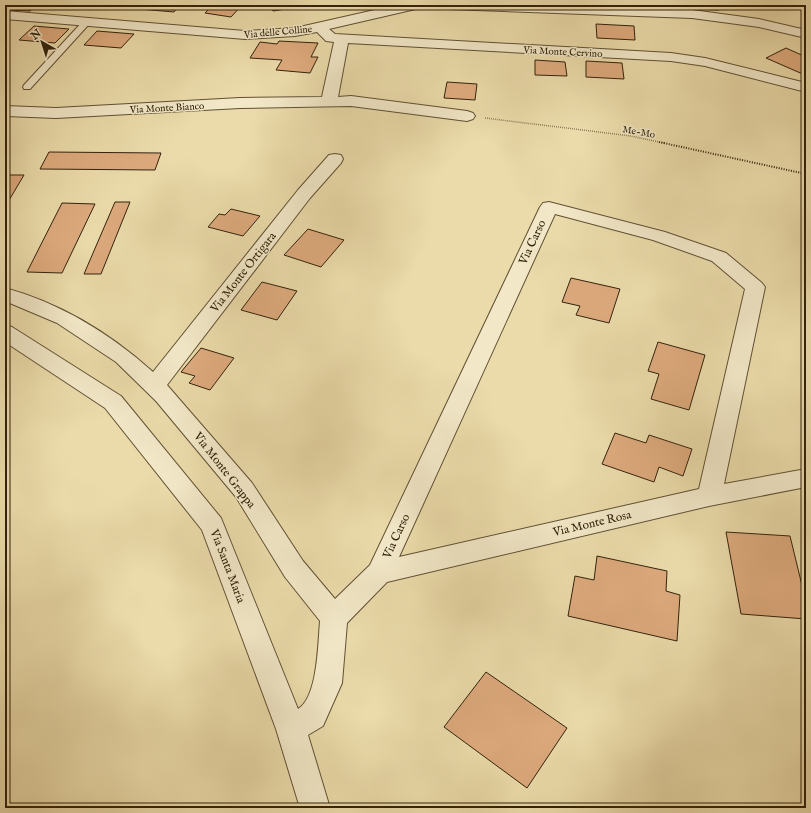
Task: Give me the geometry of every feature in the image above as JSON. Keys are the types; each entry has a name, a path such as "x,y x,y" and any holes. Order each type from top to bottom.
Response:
{"street":[{"name":"Via delle Colline","path":"209,33 325,14 380,7 412,5"},
{"name":"Via delle Colline","path":"5,15 245,35 274,34 320,27 415,5"},
{"path":"424,5 692,14 759,23 806,34"},
{"name":"Via Monte Cervino","path":"320,27 331,38 671,57 705,62 806,88"},
{"path":"329,102 342,38"},
{"name":"Via Monte Bianco","path":"5,111 56,113 240,103 351,101 467,116"},
{"name":"Via Monte Ortigara","path":"154,386 304,194 335,159"},
{"name":"Via Carso","path":"334,618 379,573 549,206 659,236 719,257 755,287 709,496"},
{"name":"Via Monte Grappa","path":"5,294 64,318 123,357 164,395 244,490 294,569 334,618"},
{"name":"Via Santa Maria","path":"5,332 112,402 212,525 291,729 315,808"},
{"name":"Via Monte Rosa","path":"379,573 709,496 806,478"},
{"path":"291,729 313,716 328,683 334,618"}],"lane":[{"path":"27,87 88,22"}],"path":[{"name":"Me-Mo","path":"467,116 632,136 806,174"}],"building":[{"path":"5,5 37,5 30,11 5,10"},
{"path":"142,5 179,5 174,12 139,9"},
{"path":"213,5 242,5 231,17 205,13"},
{"path":"269,5 311,5 273,11"},
{"path":"687,5 717,5 719,10 688,9"},
{"path":"596,24 634,26 635,40 597,38"},
{"path":"34,26 69,29 55,43 19,40"},
{"path":"97,31 134,34 121,48 84,45"},
{"path":"279,41 318,43 311,57 318,57 310,73 276,70 282,60 250,58 260,42 277,44"},
{"path":"786,48 806,57 805,75 766,58"},
{"path":"535,60 565,62 567,76 535,75"},
{"path":"586,61 622,63 624,79 586,77"},
{"path":"447,82 477,84 475,100 444,98"},
{"path":"49,152 161,153 155,170 40,169"},
{"path":"10,175 24,175 5,207 5,184"},
{"path":"115,202 130,202 101,274 84,274"},
{"path":"62,203 95,204 62,273 27,272"},
{"path":"231,209 260,216 243,236 208,227 219,214 225,215"},
{"path":"308,229 344,240 321,267 284,255"},
{"path":"571,278 620,289 609,323 576,315 580,306 562,302"},
{"path":"262,282 297,291 277,320 241,310"},
{"path":"658,342 705,355 689,410 651,399 659,374 648,371"},
{"path":"201,348 234,358 210,390 189,383 195,376 181,372"},
{"path":"615,433 646,443 649,435 692,449 683,476 659,467 654,482 602,464"},
{"path":"726,532 790,536 806,602 806,619 741,614"},
{"path":"597,556 667,571 666,591 680,595 677,641 568,616 575,576 594,580"},
{"path":"486,672 567,728 527,788 444,727"}]}
